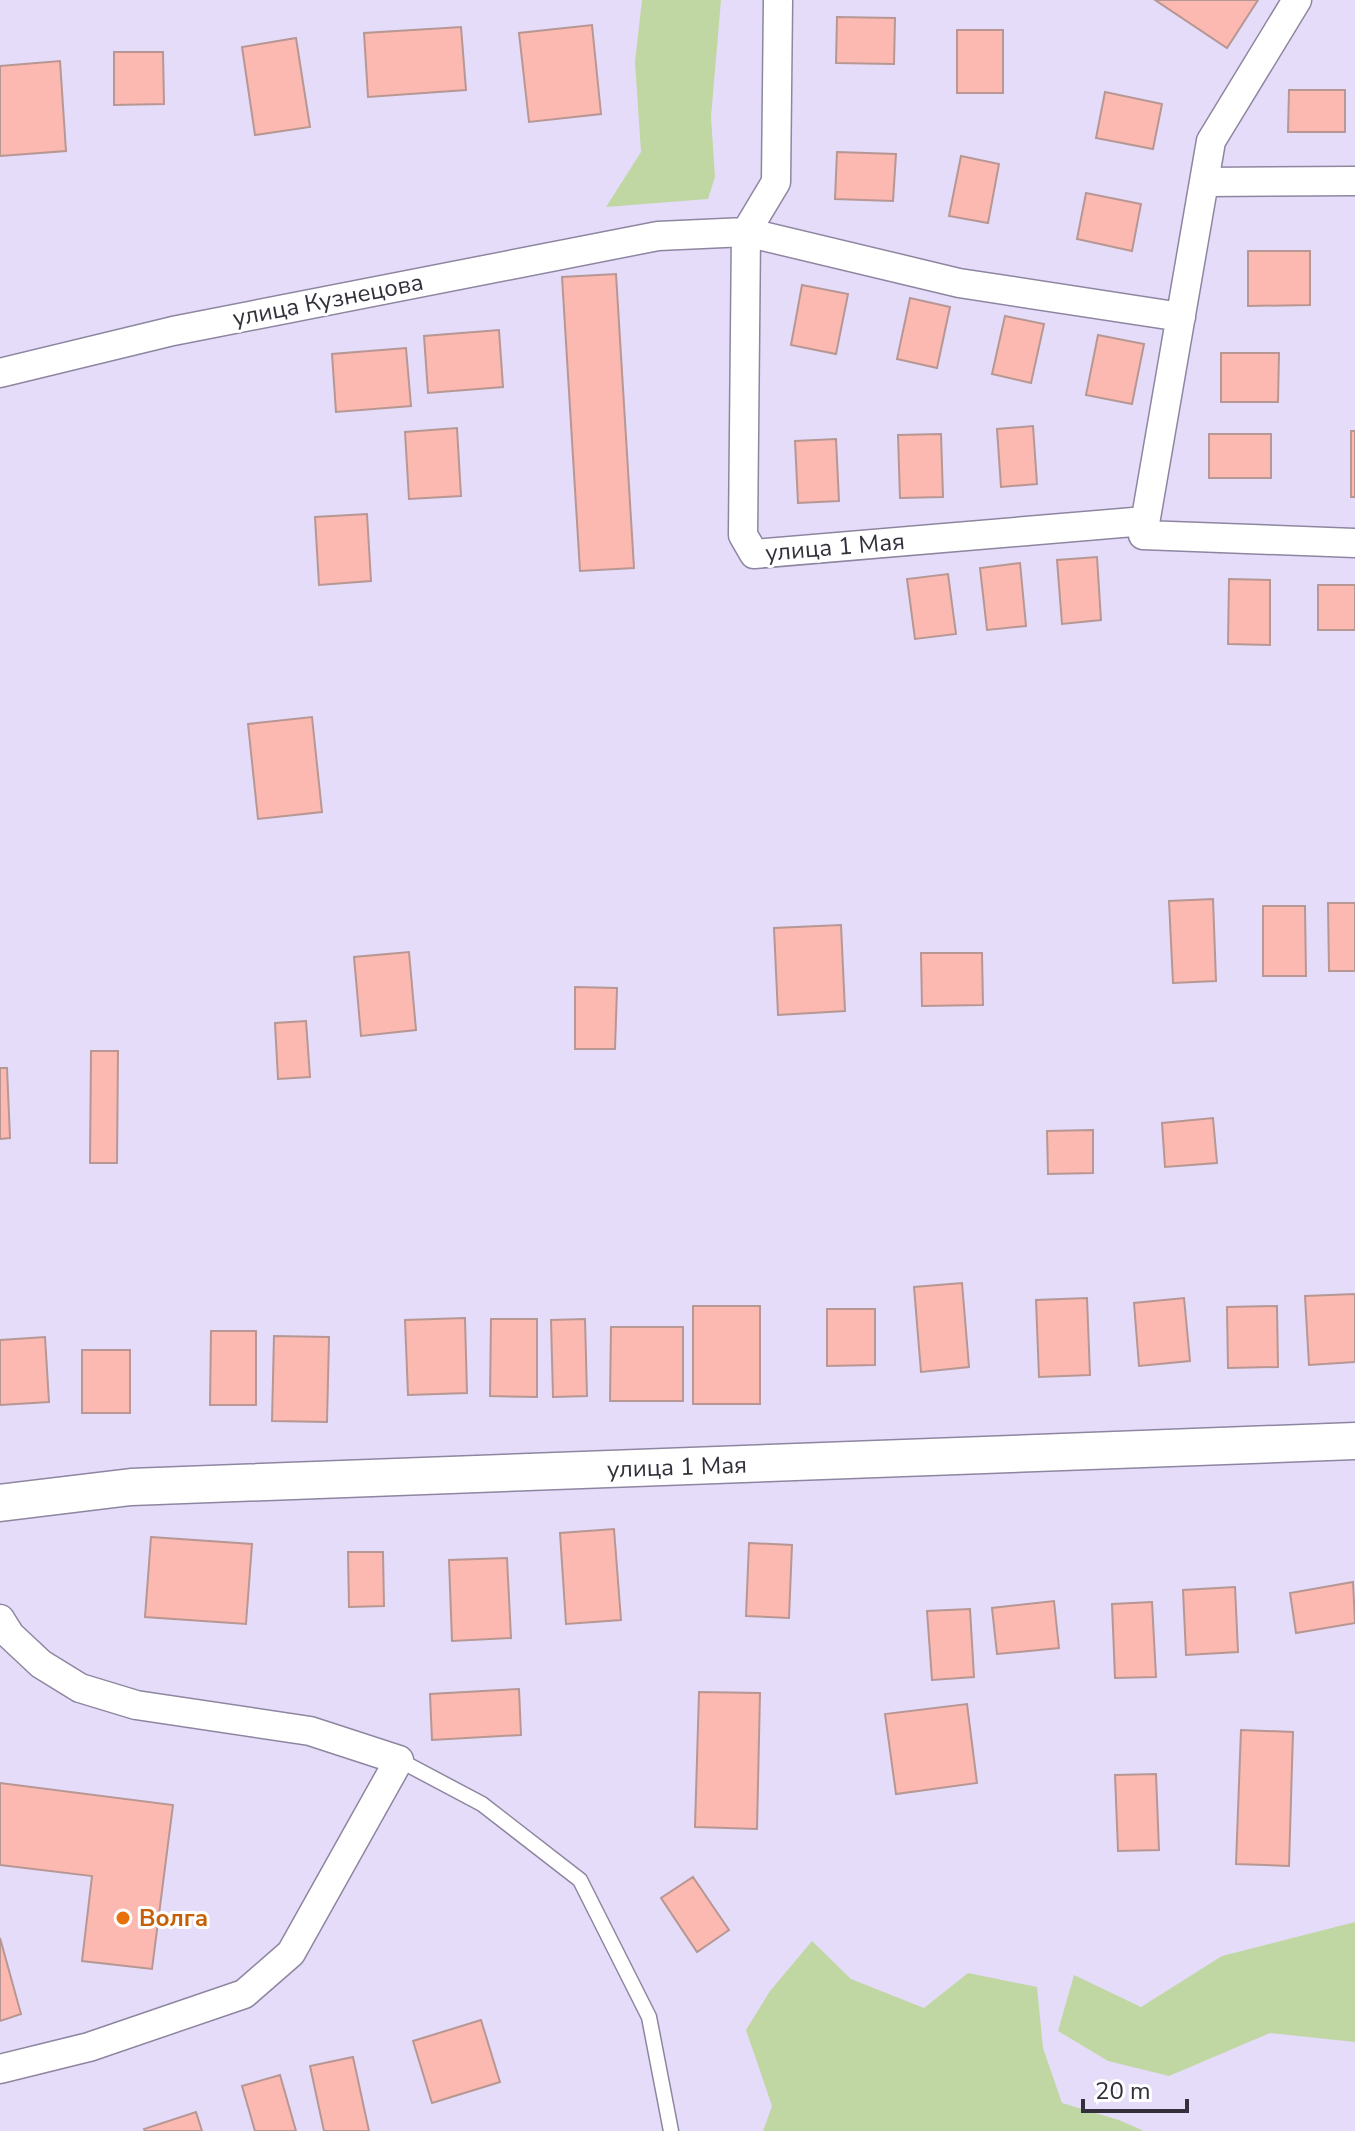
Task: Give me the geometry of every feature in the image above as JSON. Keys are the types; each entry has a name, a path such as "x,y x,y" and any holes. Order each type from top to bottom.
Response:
{"street":[{"path":"778,0 776,182 746,232 959,283 1181,317"},
{"path":"1297,0 1211,141 1143,535 1355,543"},
{"path":"1205,182 1355,181"},
{"name":"улица Кузнецова","path":"0,373 173,331 658,236 746,232"},
{"name":"улица 1 Мая","path":"746,232 743,535 754,554 1145,521"},
{"name":"улица 1 Мая","path":"0,1503 131,1487 1355,1441"},
{"path":"0,1619 10,1635 41,1664 80,1688 136,1705 310,1731 399,1760 291,1953 244,1994 89,2047 0,2069"}],"lane":[{"path":"399,1760 482,1804 580,1880 649,2017 671,2131"}],"green space":[{"path":"642,0 721,0 711,117 715,177 708,199 606,207 641,152 635,62"},
{"path":"1355,1922 1355,2042 1270,2033 1169,2076 1108,2061 1058,2031 1074,1975 1141,2007 1222,1956"},
{"path":"812,1941 851,1979 924,2008 968,1973 1037,1987 1043,2048 1062,2103 1144,2131 763,2131 772,2106 746,2030 770,1991"}],"building":[{"path":"1155,0 1258,0 1227,48"},
{"path":"837,17 895,18 894,64 836,63"},
{"path":"592,25 601,114 529,122 519,33"},
{"path":"461,27 466,90 368,97 364,33"},
{"path":"957,30 1003,30 1003,93 957,93"},
{"path":"296,38 310,127 255,135 242,47"},
{"path":"114,52 163,52 164,104 114,105"},
{"path":"60,61 66,151 0,156 0,66"},
{"path":"1289,90 1345,90 1345,132 1288,132"},
{"path":"1105,92 1162,104 1153,149 1096,138"},
{"path":"837,152 896,154 893,201 835,199"},
{"path":"961,156 999,164 988,223 949,216"},
{"path":"1086,193 1141,204 1132,251 1077,239"},
{"path":"1248,251 1310,251 1310,305 1248,306"},
{"path":"616,274 634,568 580,571 562,277"},
{"path":"802,285 848,294 836,354 791,345"},
{"path":"910,298 950,307 937,368 897,359"},
{"path":"1005,316 1044,324 1031,383 992,374"},
{"path":"499,330 503,387 428,393 424,336"},
{"path":"1098,335 1144,344 1132,404 1086,395"},
{"path":"406,348 411,406 336,412 332,354"},
{"path":"1221,353 1279,353 1278,402 1221,402"},
{"path":"1033,426 1037,484 1001,487 997,429"},
{"path":"457,428 461,496 409,499 405,432"},
{"path":"1351,431 1355,431 1355,497 1351,497"},
{"path":"941,434 943,497 900,498 898,435"},
{"path":"1209,434 1271,434 1271,478 1209,478"},
{"path":"836,439 839,501 798,503 795,441"},
{"path":"367,514 371,581 319,585 315,517"},
{"path":"1097,557 1101,620 1062,624 1057,560"},
{"path":"1020,563 1026,626 987,630 980,568"},
{"path":"948,574 956,634 915,639 907,579"},
{"path":"1229,579 1270,580 1270,645 1228,644"},
{"path":"1318,585 1355,585 1355,630 1318,630"},
{"path":"312,717 322,812 258,819 248,724"},
{"path":"1213,899 1216,981 1173,983 1169,901"},
{"path":"1328,903 1355,903 1355,971 1329,971"},
{"path":"1263,906 1305,906 1306,976 1263,976"},
{"path":"841,925 845,1011 778,1015 774,928"},
{"path":"409,952 416,1030 361,1036 354,957"},
{"path":"921,953 982,953 983,1005 922,1006"},
{"path":"575,987 617,988 615,1049 575,1049"},
{"path":"306,1021 310,1077 278,1079 275,1023"},
{"path":"91,1051 118,1051 117,1163 90,1163"},
{"path":"0,1068 7,1068 10,1138 0,1139"},
{"path":"1213,1118 1217,1163 1165,1167 1162,1123"},
{"path":"1093,1130 1093,1173 1048,1174 1047,1131"},
{"path":"962,1283 969,1367 921,1372 914,1287"},
{"path":"1355,1294 1355,1362 1309,1365 1305,1296"},
{"path":"1087,1298 1090,1375 1039,1377 1036,1300"},
{"path":"1184,1298 1190,1361 1139,1366 1134,1303"},
{"path":"693,1306 760,1306 760,1404 693,1404"},
{"path":"1277,1306 1278,1367 1228,1368 1227,1307"},
{"path":"827,1309 875,1309 875,1365 827,1366"},
{"path":"465,1318 467,1393 408,1395 405,1320"},
{"path":"491,1319 537,1319 537,1397 490,1396"},
{"path":"585,1319 587,1396 553,1397 551,1320"},
{"path":"611,1327 683,1327 683,1401 610,1401"},
{"path":"211,1331 256,1331 256,1405 210,1405"},
{"path":"274,1336 329,1337 327,1422 272,1421"},
{"path":"45,1337 49,1402 0,1405 0,1340"},
{"path":"82,1350 130,1350 130,1413 82,1413"},
{"path":"614,1529 621,1620 566,1624 560,1533"},
{"path":"151,1537 252,1544 246,1624 145,1617"},
{"path":"749,1543 792,1545 789,1618 746,1616"},
{"path":"348,1552 383,1552 384,1606 349,1607"},
{"path":"507,1558 511,1638 452,1641 449,1560"},
{"path":"1353,1582 1355,1623 1296,1633 1290,1593"},
{"path":"1235,1587 1238,1652 1186,1655 1183,1590"},
{"path":"1054,1601 1059,1648 997,1654 992,1608"},
{"path":"1152,1602 1156,1677 1115,1678 1112,1604"},
{"path":"970,1609 974,1677 932,1680 927,1611"},
{"path":"519,1689 521,1735 432,1740 430,1694"},
{"path":"699,1692 760,1693 757,1829 695,1827"},
{"path":"967,1704 977,1783 896,1794 885,1714"},
{"path":"1241,1730 1293,1732 1289,1866 1236,1864"},
{"path":"1156,1774 1159,1850 1118,1851 1115,1775"},
{"name":"Волга","path":"0,1783 173,1805 152,1969 82,1961 92,1876 0,1865"},
{"path":"693,1877 729,1930 697,1952 661,1898"},
{"path":"0,1938 21,2014 0,2021"},
{"path":"481,2020 500,2082 432,2103 413,2041"},
{"path":"353,2057 369,2131 324,2131 310,2066"},
{"path":"280,2075 296,2131 255,2131 242,2086"},
{"path":"196,2112 202,2131 144,2129"}],"place":[{"name":"Волга","path":"123,1918"}]}
